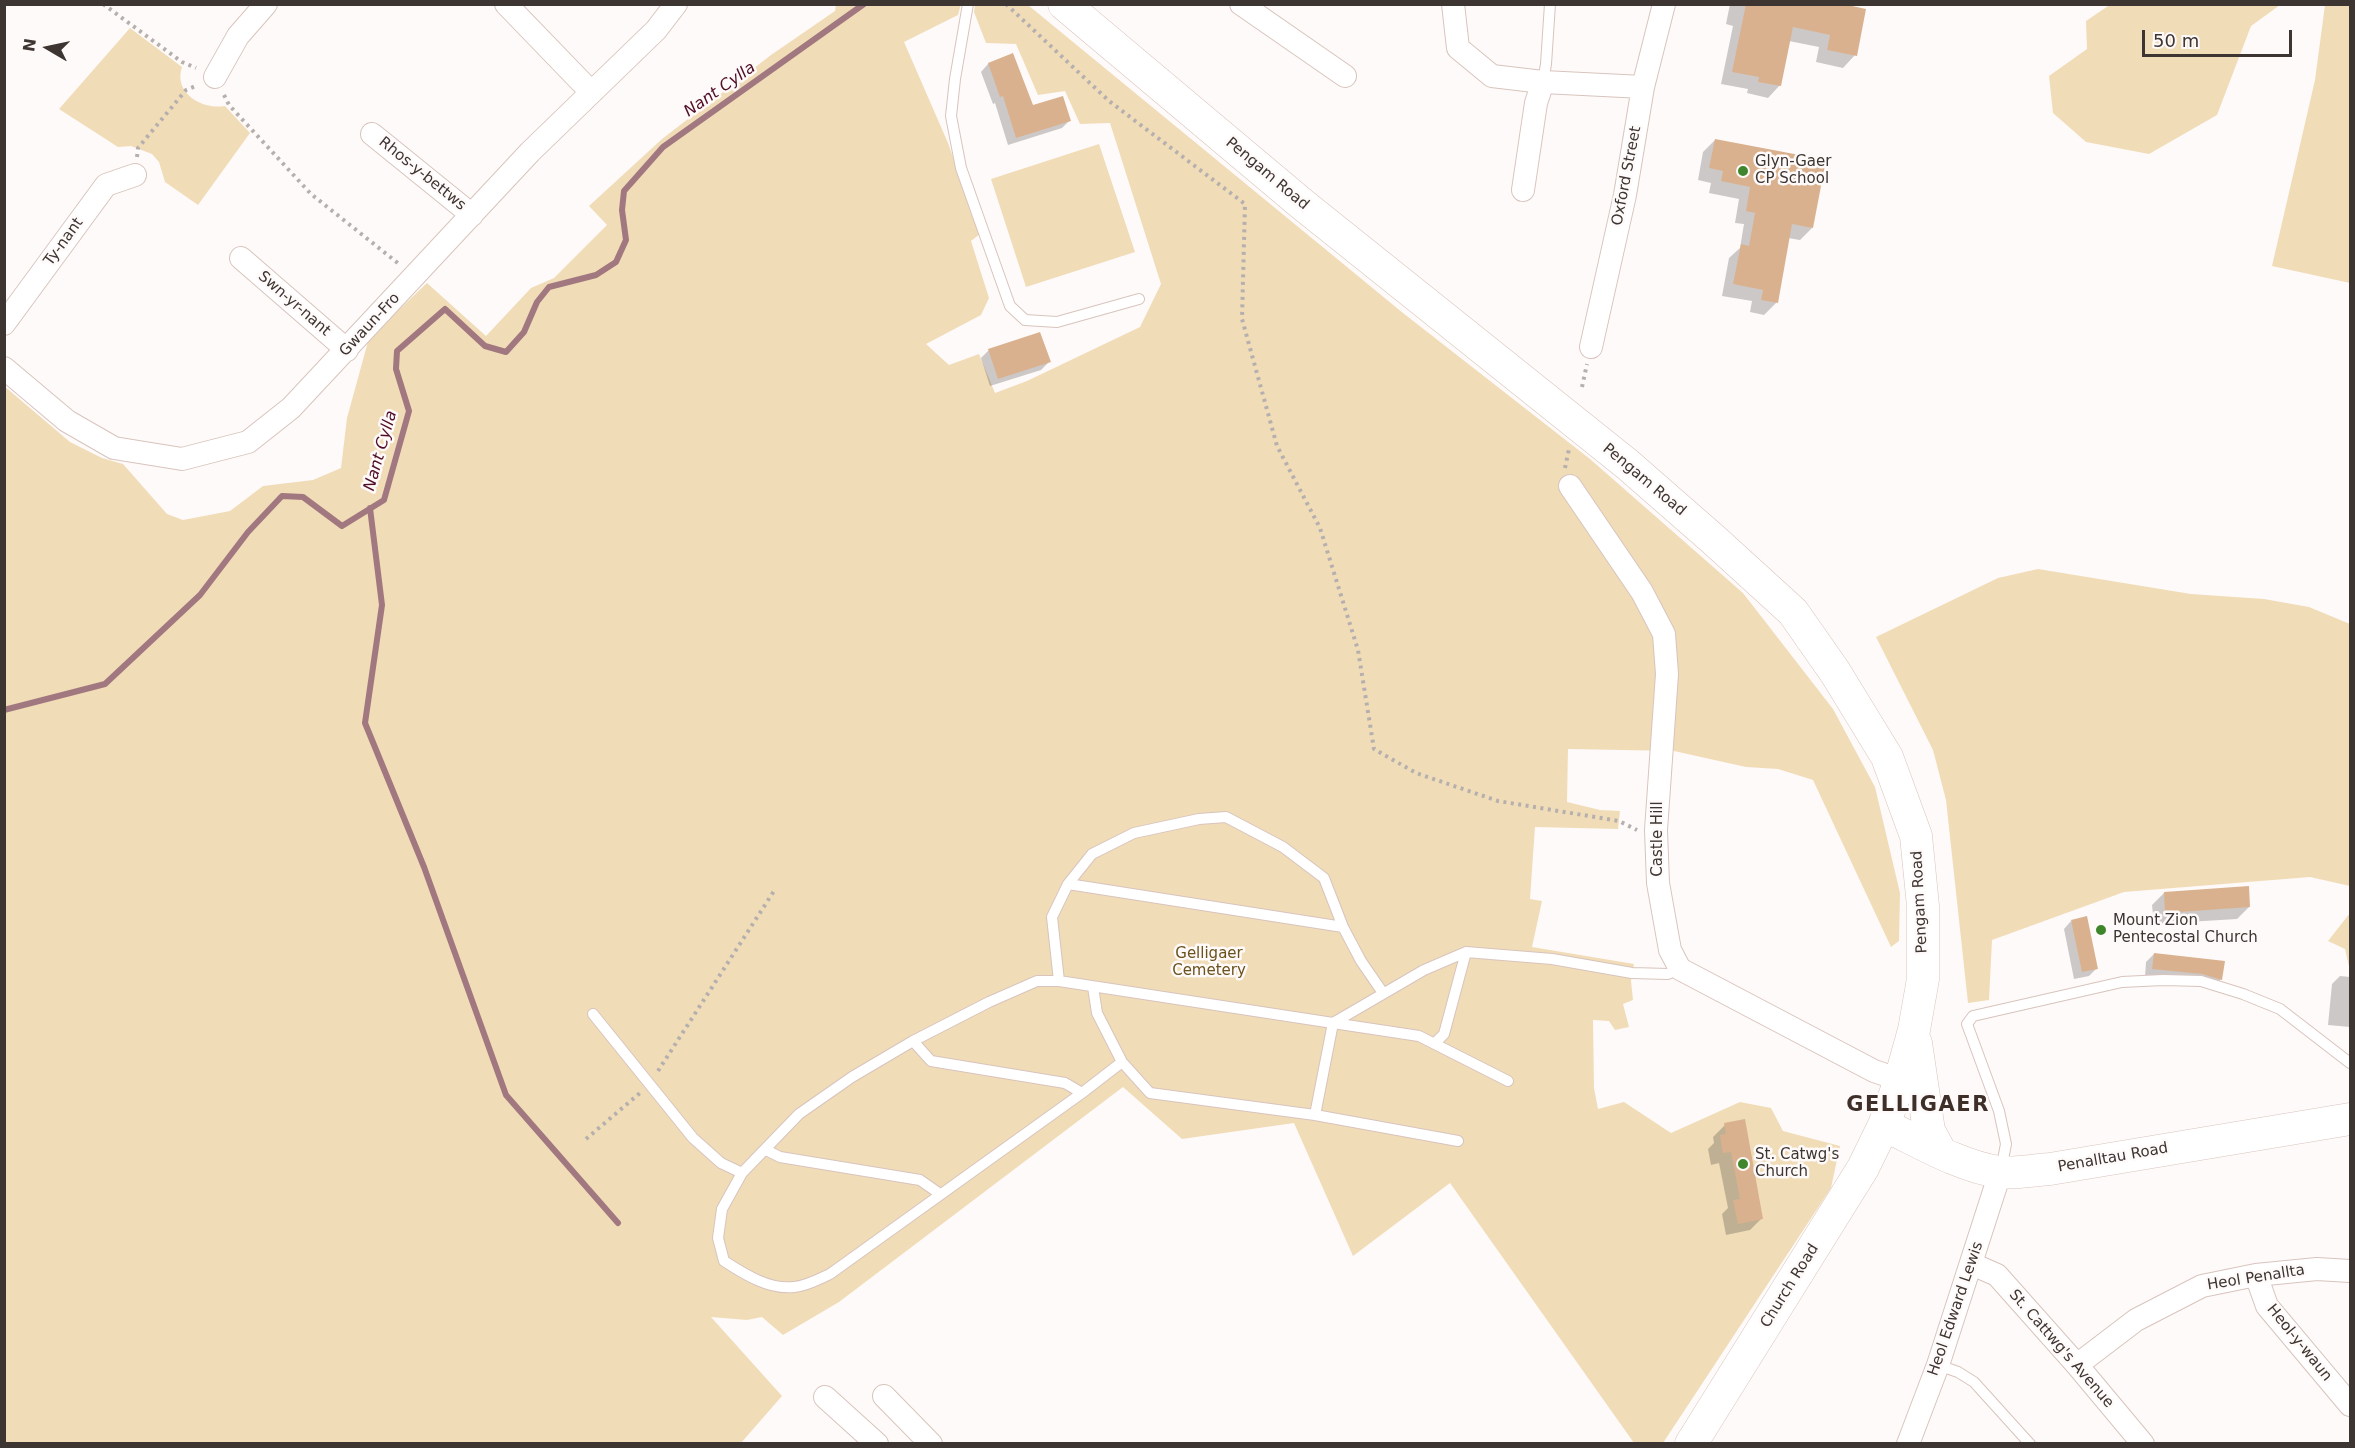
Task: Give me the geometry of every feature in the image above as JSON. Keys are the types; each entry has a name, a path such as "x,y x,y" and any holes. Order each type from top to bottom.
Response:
{"main road":[{"name":"Pengam Road","path":"1064,4 1302,204 1627,464 1793,612 1835,672 1887,757 1916,836 1923,906 1923,979 1914,1030 1884,1125"},
{"path":"1914,1030 1929,1131 1940,1151"},
{"name":"Penalltau Road","path":"1884,1125 1977,1167 2000,1173 2050,1169 2350,1119"},
{"name":"Church Road","path":"1691,1443 1857,1177 1884,1125"}],"street":[{"path":"215,77 237,36 266,4"},
{"path":"506,4 591,92"},
{"name":"Gwaun-Fro","path":"4,368 67,421 114,448 182,459 248,442 291,408 530,152 656,30 676,4"},
{"path":"1241,4 1345,76"},
{"path":"1453,4 1458,48 1492,76 1543,82 1643,87"},
{"name":"Oxford Street","path":"1591,347 1625,195 1643,87 1664,4"},
{"path":"1523,190 1536,103 1543,82"},
{"name":"Rhos-y-bettws","path":"372,134 472,215"},
{"name":"Ty-nant","path":"4,324 106,185 135,175"},
{"name":"Swn-yr-nant","path":"241,258 347,350"},
{"name":"Castle Hill","path":"1570,486 1642,592 1664,634 1667,674 1656,830 1658,883 1670,950 1680,969"},
{"path":"1680,969 1874,1071 1900,1080"},
{"name":"Heol Edward Lewis","path":"1908,1443 1938,1365 2000,1173"},
{"name":"St. Cattwg's Avenue","path":"1972,1264 1997,1275 2143,1443"},
{"name":"Heol Penallta","path":"2077,1365 2136,1320 2202,1286 2256,1275 2317,1269 2350,1271"},
{"name":"Heol-y-waun","path":"2256,1275 2266,1306 2350,1405"},
{"path":"884,1396 931,1443"},
{"path":"825,1397 877,1443"}],"lane":[{"path":"968,4 951,116 961,168 1010,306 1025,320 1057,322 1139,299"},
{"path":"1543,82 1550,4"},
{"path":"1059,981 1052,917 1068,884 1092,854 1134,833 1199,819 1226,817 1284,847 1324,878 1343,927 1361,962 1383,993"},
{"path":"1068,884 1343,927"},
{"path":"1435,1043 1444,1034 1466,952"},
{"path":"1315,1115 1333,1023 1424,969 1466,952 1552,958 1632,973 1668,974 1680,969"},
{"path":"1122,1062 830,1274 793,1288 765,1283 724,1261 718,1238 722,1209 742,1173 799,1114 852,1077 913,1041 989,1002 1037,981 1059,981 1419,1036 1508,1081"},
{"path":"2000,1173 2006,1143 1999,1111 1967,1024 1973,1016 2122,982 2201,981 2280,1009 2350,1063"},
{"path":"1093,987 1097,1013 1122,1062 1150,1093 1315,1115 1458,1141"},
{"path":"593,1014 693,1138 721,1163 742,1173"},
{"path":"913,1041 932,1061 1065,1083 1082,1093"},
{"path":"766,1150 780,1157 920,1180 939,1194"},
{"path":"1938,1365 1958,1372 1974,1382 2030,1443"}],"path":[{"path":"103,4 182,62 215,77 229,105 311,194 415,276"},
{"path":"1006,4 1109,101 1245,204 1242,319 1277,446 1320,528 1358,650 1374,748 1416,773 1498,801 1619,821 1634,830 1656,830"},
{"path":"135,175 138,148 186,90 215,77"},
{"path":"586,1139 650,1084 774,891"}],"green space":[{"name":"Gelligaer Cemetery","path":"961,4 958,15 904,42 948,143 980,234 971,241 989,298 981,315 926,344 949,365 979,354 995,393 1027,381 1140,327 1161,284 1110,123 1080,124 1065,91 1038,95 1016,44 986,43 974,12 975,5 1028,5 1403,313 1590,459 1743,593 1833,709 1875,787 1900,893 1899,941 1891,947 1813,780 1778,769 1746,767 1674,751 1568,749 1567,802 1600,810 1620,811 1618,829 1535,827 1530,899 1542,901 1532,947 1634,964 1631,981 1633,1000 1623,1004 1629,1027 1615,1030 1609,1021 1593,1020 1594,1088 1598,1109 1624,1102 1671,1133 1740,1102 1771,1108 1783,1131 1840,1146 1831,1188 1663,1443 1634,1443 1450,1183 1353,1256 1294,1123 1182,1139 1123,1087 839,1302 783,1335 762,1317 747,1320 711,1317 782,1396 741,1443 5,1443 4,386 70,442 102,458 123,464 167,514 183,520 230,511 263,486 313,480 341,468 347,418 369,338 427,283 486,336 531,288 554,278 607,225 589,206 662,139 771,55 835,11 836,5"},
{"path":"2111,4 2280,5 2251,26 2217,115 2149,154 2086,142 2053,113 2049,76 2087,49 2086,21"},
{"path":"2325,5 2350,5 2350,283 2272,266 2315,80"},
{"path":"130,28 182,67 180,76 182,85 192,98 207,105 225,106 250,133 198,205 165,182 159,162 152,154 131,146 118,147 59,109"},
{"path":"1099,144 1135,252 1026,287 991,179"},
{"path":"2038,569 2191,594 2264,599 2309,607 2350,624 2350,886 2310,877 2124,892 1992,940 1989,1000 1968,1003 1946,800 1933,750 1876,637 1998,578"},
{"path":"2350,913 2350,971 2345,949 2328,941"}],"building":[{"path":"1746,4 1843,4 1866,9 1857,56 1827,50 1830,35 1793,27 1781,86 1758,82 1759,77 1732,72"},
{"path":"1013,53 1033,105 1063,96 1071,121 1016,138 1003,96 1000,97 988,63"},
{"path":"1715,139 1826,160 1813,228 1792,224 1778,303 1761,300 1763,290 1733,284 1741,244 1749,246 1755,213 1746,211 1750,187 1721,181 1723,171 1709,168"},
{"path":"1040,332 1051,362 998,379 988,349"},
{"path":"2249,886 2250,907 2165,913 2164,892"},
{"path":"2087,916 2098,969 2082,972 2071,920"},
{"path":"2154,953 2225,961 2222,980 2202,974 2152,969"},
{"name":"St. Catwg's Church","path":"1745,1119 1763,1219 1738,1224 1733,1200 1740,1199 1731,1152 1723,1153 1720,1135 1726,1134 1724,1123"}],"waterway":[{"name":"Nant Cylla","path":"4,710 105,684 200,595 248,532 282,496 303,497 342,526 384,500 409,411 396,369 397,351 445,309 485,346 506,352 524,332 537,302 549,287 596,275 616,262 626,240 622,210 624,191 663,147 864,4"},
{"path":"370,508 382,605 365,723 424,867 506,1095 618,1223"}],"place":[{"name":"Glyn-Gaer CP School","path":"1743,171"},
{"name":"Mount Zion Pentecostal Church","path":"2101,930"},
{"name":"St. Catwg's Church","path":"1743,1164"}],"district":[{"name":"GELLIGAER","path":"1918,1106"}]}
